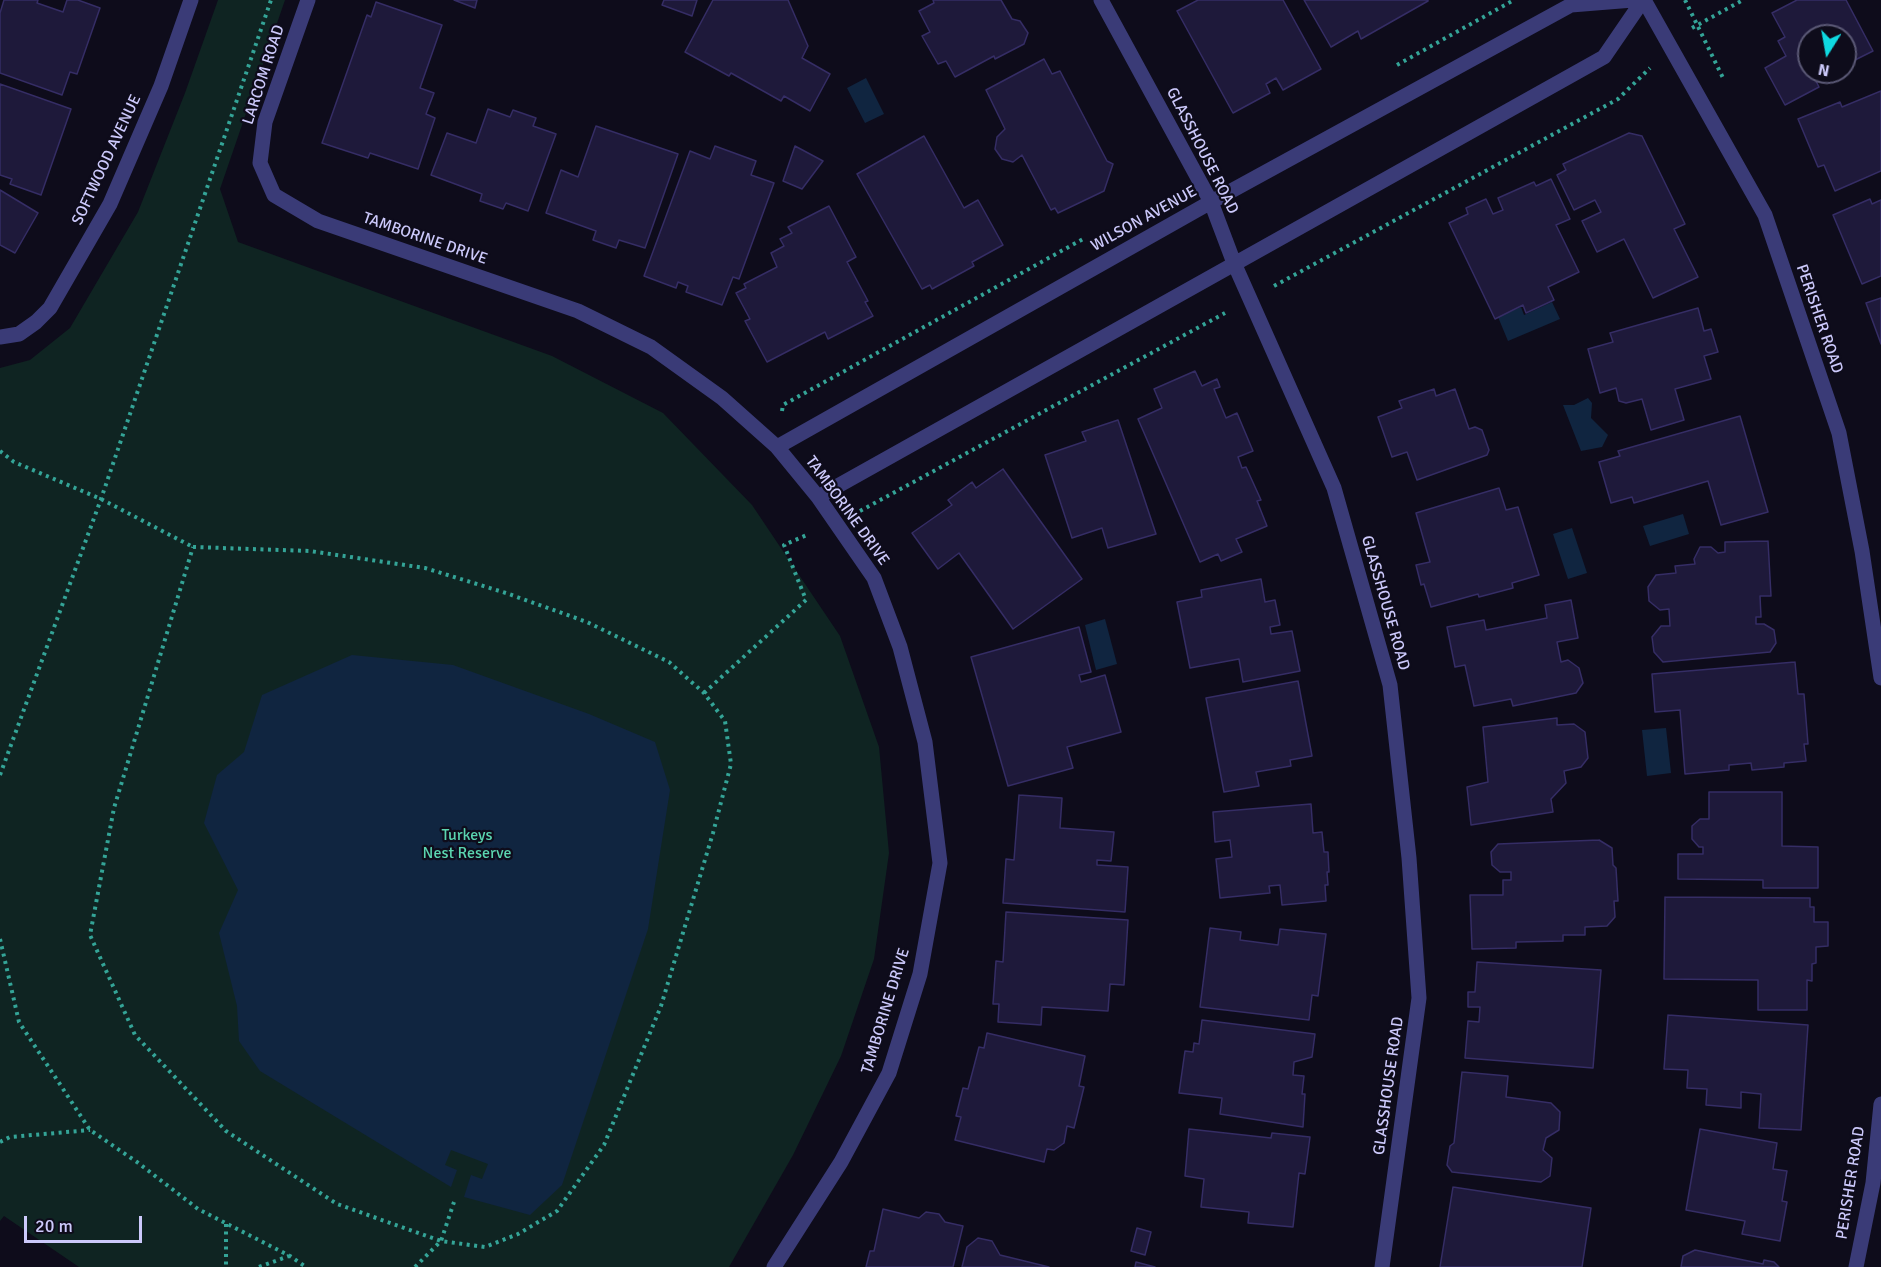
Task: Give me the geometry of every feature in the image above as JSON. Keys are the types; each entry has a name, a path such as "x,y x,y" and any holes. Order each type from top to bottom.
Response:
{"street":[{"name":"SOFTWOOD AVENUE","path":"0,337 19,334 50,308 110,204 161,86 191,0"},
{"name":"LARCOM ROAD","path":"274,195 260,163 265,122 308,0"},
{"name":"GLASSHOUSE ROAD","path":"1101,0 1211,201 1234,263 1334,488 1390,685 1409,858 1419,998 1382,1267"},
{"name":"WILSON AVENUE","path":"777,447 1211,201 1571,4 1633,0"},
{"name":"PERISHER ROAD","path":"1643,0 1765,215 1839,433 1862,551 1881,678"},
{"path":"818,497 1604,57 1643,0"},
{"name":"TAMBORINE DRIVE","path":"274,195 318,221 578,310 651,347 722,398 777,447 818,497 874,578 900,647 925,742 940,863 920,974 889,1073 841,1162 774,1267"},
{"name":"PERISHER ROAD","path":"1856,1267 1873,1183 1881,1104"}],"path":[{"path":"0,775 101,499 271,0"},
{"path":"835,521 865,509 1618,99 1697,24 1743,0"},
{"path":"0,451 14,462 101,499 193,547 310,551 425,568 586,622 669,663 704,693 725,721 731,764 662,1006 604,1145 557,1211 518,1234 485,1247 441,1241 337,1204 226,1131 135,1035 90,935 114,808 193,547"},
{"path":"704,693 806,600 784,545 792,542"},
{"path":"0,939 19,1022 90,1130 137,1162 198,1209 290,1256 306,1267"},
{"path":"0,1142 10,1137 90,1130"},
{"path":"416,1267 441,1241 454,1202"},
{"path":"226,1224 226,1267"},
{"path":"259,1267 290,1256"}],"green space":[{"name":"Turkeys Nest Reserve","path":"218,0 285,0 220,189 238,242 552,356 663,413 752,505 840,636 879,747 889,853 874,959 841,1056 793,1155 729,1267 79,1267 4,1216 0,1221 0,368 30,360 70,328 138,212 185,93"}],"water":[{"path":"866,78 884,114 865,123 847,88"},
{"path":"1552,302 1560,319 1508,341 1498,317 1521,307 1524,315"},
{"path":"1588,398 1592,403 1591,418 1608,435 1602,447 1581,451 1563,405 1574,405"},
{"path":"1683,514 1689,534 1650,546 1643,526"},
{"path":"1572,528 1587,573 1568,579 1553,534"},
{"path":"1105,619 1117,664 1096,670 1085,625"},
{"path":"352,655 453,665 589,714 655,742 670,790 648,929 562,1185 530,1215 464,1197 471,1175 482,1179 488,1164 451,1150 445,1165 457,1170 451,1187 260,1071 239,1041 237,1006 219,933 238,890 204,823 217,775 244,752 262,695"},
{"path":"1666,728 1671,773 1647,776 1642,730"}],"building":[{"path":"4,0 38,0 37,3 63,12 67,0 78,0 100,8 77,74 70,72 62,95 0,73 0,13"},
{"path":"454,0 477,0 475,8"},
{"path":"664,0 697,0 692,16 662,5"},
{"path":"713,0 788,0 808,46 802,58 830,74 810,111 784,96 781,101 731,73 729,76 685,52"},
{"path":"933,0 1001,0 1012,19 1020,21 1028,33 1024,44 995,59 994,56 955,77 946,61 938,64 922,36 930,32 919,11 934,3"},
{"path":"1198,0 1283,0 1321,69 1283,90 1276,78 1266,84 1270,93 1233,113 1177,11"},
{"path":"1304,0 1428,1 1361,39 1358,31 1331,47"},
{"path":"1797,0 1846,0 1873,51 1857,59 1857,24 1797,24 1797,84 1818,84 1819,87 1785,105 1765,68 1786,56 1778,41 1785,37 1772,13"},
{"path":"376,2 442,25 420,88 434,93 426,114 435,118 418,169 370,153 368,158 322,143 367,15 371,17"},
{"path":"1044,59 1052,74 1060,71 1107,161 1113,164 1104,191 1058,213 1055,208 1051,210 1022,155 1013,162 1002,159 995,149 997,137 1005,129 986,90"},
{"path":"0,84 71,109 41,195 10,184 12,179 0,175"},
{"path":"1881,91 1881,171 1835,191 1824,165 1818,167 1798,119 1840,102 1842,107"},
{"path":"488,109 510,117 513,110 536,118 533,126 556,134 528,211 506,203 503,209 480,201 482,194 431,175 447,133 476,143"},
{"path":"596,126 678,154 645,248 619,240 616,248 593,240 596,231 546,213 561,170 578,177"},
{"path":"1629,133 1642,136 1685,224 1674,229 1698,277 1653,298 1624,239 1597,252 1582,221 1601,212 1595,200 1574,210 1557,175 1566,170 1563,164"},
{"path":"924,136 964,208 978,200 1003,245 972,262 974,266 932,289 930,285 922,289 857,174"},
{"path":"715,146 756,161 751,175 774,183 739,279 733,277 722,305 686,292 688,286 678,282 676,288 644,276 690,151 710,159"},
{"path":"795,146 823,161 802,189 783,181"},
{"path":"1551,179 1570,219 1556,225 1579,272 1548,287 1554,300 1526,313 1523,305 1495,319 1449,223 1468,214 1466,208 1486,199 1493,214 1503,210 1498,198 1534,182 1536,186"},
{"path":"0,190 38,213 15,253 0,245"},
{"path":"1870,199 1872,204 1881,200 1881,276 1862,284 1833,215"},
{"path":"829,206 856,257 847,262 868,301 865,302 873,316 828,339 825,332 767,362 745,321 750,319 736,293 746,288 744,284 777,267 771,253 784,246 780,239 792,233 788,227"},
{"path":"1881,298 1881,344 1866,303"},
{"path":"1698,308 1704,331 1711,329 1718,352 1704,356 1711,379 1675,389 1684,420 1651,430 1642,399 1626,403 1619,401 1616,388 1600,393 1588,349 1613,342 1610,333"},
{"path":"1195,371 1202,386 1217,379 1220,387 1214,389 1226,418 1237,413 1253,451 1238,457 1242,468 1246,467 1261,500 1257,501 1267,526 1236,539 1242,552 1221,561 1218,554 1200,562 1138,419 1162,408 1154,389"},
{"path":"1434,389 1436,396 1455,389 1469,429 1475,427 1482,430 1489,450 1487,455 1417,480 1407,452 1392,457 1378,417 1402,408 1399,401"},
{"path":"1740,416 1768,512 1721,525 1708,481 1634,503 1632,497 1611,503 1599,462 1620,456 1618,451"},
{"path":"1118,420 1156,534 1108,548 1102,528 1072,538 1045,455 1086,441 1082,432"},
{"path":"1003,469 1082,579 1013,629 959,553 938,569 912,533 952,505 948,500 972,482 976,488"},
{"path":"1499,488 1506,510 1518,507 1539,575 1512,583 1513,588 1479,597 1478,594 1431,607 1424,584 1421,585 1416,565 1430,562 1416,513"},
{"path":"1768,541 1771,596 1760,596 1761,617 1756,617 1756,624 1764,624 1774,630 1776,643 1770,652 1663,662 1654,652 1652,637 1661,626 1670,626 1669,609 1660,610 1649,601 1648,587 1656,575 1676,573 1675,566 1695,564 1694,559 1700,547 1711,547 1718,553 1725,552 1725,542"},
{"path":"1261,579 1265,602 1275,600 1280,625 1270,627 1271,634 1292,631 1300,671 1243,682 1239,659 1190,668 1177,602 1202,597 1201,590"},
{"path":"1571,600 1578,638 1557,642 1561,662 1568,660 1579,668 1583,683 1576,693 1513,706 1511,699 1474,706 1465,665 1455,667 1447,627 1484,620 1486,630 1547,618 1545,605"},
{"path":"1079,627 1091,672 1079,675 1081,682 1105,675 1121,732 1067,747 1073,768 1008,786 971,657"},
{"path":"1795,662 1798,694 1804,694 1808,744 1804,744 1806,761 1784,763 1784,767 1752,770 1751,763 1729,765 1729,770 1685,774 1680,710 1655,712 1652,674"},
{"path":"1298,681 1312,756 1290,760 1291,766 1256,772 1259,786 1224,792 1206,698"},
{"path":"1557,718 1557,725 1574,724 1585,732 1588,758 1581,767 1564,771 1566,783 1551,799 1553,812 1471,825 1467,787 1488,782 1483,727"},
{"path":"1709,792 1782,792 1782,846 1818,847 1818,888 1763,888 1763,880 1678,879 1678,854 1703,854 1703,847 1699,847 1692,839 1692,826 1700,819 1709,819"},
{"path":"1019,795 1062,798 1060,828 1114,832 1111,861 1097,860 1097,865 1128,867 1125,912 1003,903 1006,859 1014,860"},
{"path":"1311,804 1313,833 1322,832 1324,852 1328,852 1329,872 1327,872 1328,885 1325,885 1326,901 1282,905 1280,885 1269,886 1270,893 1220,898 1216,859 1232,857 1230,840 1215,842 1213,812"},
{"path":"1599,840 1612,848 1613,865 1616,868 1618,901 1614,901 1615,917 1607,926 1585,927 1585,935 1563,935 1563,941 1516,942 1516,948 1472,949 1470,895 1503,895 1503,880 1511,880 1511,872 1500,872 1492,865 1491,852 1498,844"},
{"path":"1665,897 1810,898 1810,907 1814,907 1814,922 1828,922 1828,946 1816,947 1816,963 1812,964 1812,981 1807,980 1807,1010 1758,1010 1758,980 1664,979"},
{"path":"1006,912 1128,920 1124,985 1110,984 1108,1011 1042,1007 1041,1025 998,1022 999,1004 993,1004 996,961 1003,962"},
{"path":"1210,928 1241,932 1240,940 1278,945 1280,929 1326,934 1318,996 1312,995 1309,1020 1200,1007"},
{"path":"1477,962 1601,970 1593,1068 1465,1058 1468,1021 1479,1022 1480,1007 1468,1007 1468,992 1475,992"},
{"path":"1668,1015 1808,1025 1801,1130 1759,1128 1761,1094 1741,1092 1741,1108 1706,1105 1707,1089 1687,1088 1688,1070 1664,1069"},
{"path":"1202,1020 1315,1034 1312,1057 1294,1062 1293,1075 1304,1076 1303,1127 1220,1114 1222,1098 1179,1093 1185,1051 1193,1052 1194,1043 1199,1044"},
{"path":"987,1033 1085,1056 1079,1086 1084,1087 1074,1128 1067,1126 1064,1143 1054,1150 1047,1149 1044,1162 955,1140 961,1117 956,1116 963,1088 968,1089 979,1047 984,1048"},
{"path":"1462,1072 1508,1076 1506,1097 1551,1103 1560,1112 1559,1130 1546,1138 1543,1150 1552,1158 1550,1176 1541,1182 1452,1172 1447,1165 1450,1146 1454,1143"},
{"path":"1189,1129 1271,1138 1272,1133 1310,1137 1305,1174 1299,1173 1293,1227 1248,1223 1249,1212 1201,1207 1204,1179 1185,1176"},
{"path":"1700,1129 1777,1143 1773,1169 1787,1171 1782,1201 1787,1202 1780,1241 1742,1234 1745,1221 1686,1210"},
{"path":"1453,1187 1591,1208 1582,1267 1440,1267"},
{"path":"883,1209 919,1218 926,1212 939,1214 945,1222 963,1226 953,1267 866,1267 870,1251 874,1251"},
{"path":"1137,1228 1151,1232 1145,1255 1131,1251"},
{"path":"978,1238 992,1241 1000,1255 1049,1267 962,1267 967,1247"},
{"path":"1695,1250 1763,1264 1764,1260 1774,1262 1779,1267 1681,1267 1683,1256"},
{"path":"1136,1262 1155,1267 1135,1267"}]}
